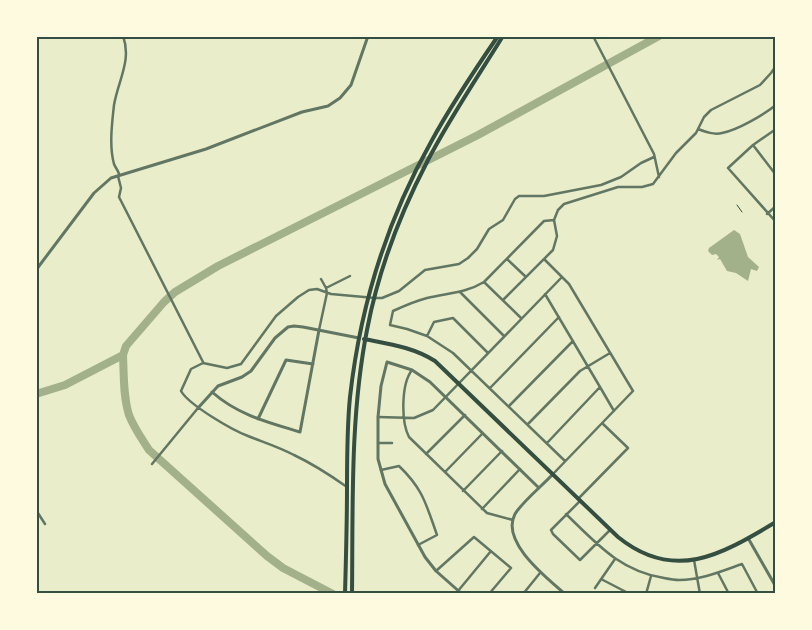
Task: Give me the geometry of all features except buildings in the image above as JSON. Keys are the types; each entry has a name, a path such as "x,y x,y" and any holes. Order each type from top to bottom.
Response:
{"main road":[{"path":"345,592 350,399 359,338 366,310 384,246 404,196 431,142 498,36"},
{"path":"352,594 355,419 365,339 371,310 390,249 408,202 426,163 503,36"},
{"path":"359,338 402,346 426,356 440,365 610,530 625,543 646,554 665,559 694,560 722,552 776,522"}],"street":[{"path":"123,36 126,44 127,60 118,86 112,123 112,151 121,188 119,197 203,363"},
{"path":"36,270 94,193 104,183 118,174 224,143 302,112 334,103 351,85 368,36"},
{"path":"593,36 654,154 661,173"},
{"path":"503,300 553,250 557,236 554,220 558,210 564,204 618,188 650,186 698,130 704,117 711,110 760,84 776,66"},
{"path":"698,130 714,134 729,131 776,105"},
{"path":"776,129 753,145 728,168 776,222"},
{"path":"753,145 776,175"},
{"path":"347,487 328,473 296,456 247,436 198,408 181,392 191,369 203,363 228,368 237,366 244,360 276,316 298,297 311,289 327,293 382,298 404,288 425,270 459,264 468,258 477,249 489,229 503,220 515,199 519,196 544,196 601,185 621,177 629,170 654,157"},
{"path":"767,214 776,206"},
{"path":"554,220 544,221 484,282 474,288 411,303 393,311 390,325 427,336 453,353 565,461"},
{"path":"544,259 569,284 633,391 517,511 513,520 513,532 523,553 540,573 565,594"},
{"path":"507,260 526,277"},
{"path":"326,288 350,276"},
{"path":"378,417 404,418 423,415 433,410 562,277"},
{"path":"212,392 234,409 258,419 300,432 327,293 321,279"},
{"path":"484,282 522,318"},
{"path":"460,292 504,336"},
{"path":"545,294 614,411"},
{"path":"490,388 559,317"},
{"path":"427,336 434,322 453,318 488,353"},
{"path":"152,464 212,392 221,383 242,377 251,371 282,330 294,326 359,338"},
{"path":"509,406 573,341"},
{"path":"528,424 580,371 610,353"},
{"path":"258,419 286,360 313,364"},
{"path":"462,594 436,571 418,545 385,484 378,459 378,417 381,386 387,362 412,370 430,382 540,488"},
{"path":"412,370 405,386 404,418 405,430 409,437 482,509 493,515 513,520"},
{"path":"547,443 600,387"},
{"path":"426,454 465,415"},
{"path":"602,423 628,448 552,528 553,534 580,560 610,530"},
{"path":"445,472 483,433"},
{"path":"378,443 392,443"},
{"path":"464,491 502,452"},
{"path":"381,470 399,466 413,479 424,497 437,535 418,545"},
{"path":"482,509 520,469"},
{"path":"36,510 45,524"},
{"path":"566,514 596,544 628,567 651,576 679,580 718,573 742,564 758,594"},
{"path":"436,571 474,537 511,568 489,594"},
{"path":"748,538 776,587"},
{"path":"458,591 491,551"},
{"path":"595,588 615,559"},
{"path":"694,560 700,594"},
{"path":"523,594 540,573"},
{"path":"718,573 728,594"},
{"path":"646,594 651,576"},
{"path":"601,579 630,594"},
{"path":"558,594 560,590"}],"path":[{"path":"738,205 742,212"}],"shaded area":[{"path":"734,230 740,234 748,257 759,267 757,271 751,269 748,281 736,273 727,271 720,259 717,260 719,257 716,254 712,255 708,251 709,248"}],"waterway":[{"path":"36,394 65,385 123,355 126,346 164,302 175,292 218,266 478,135 659,36"},
{"path":"123,355 127,408 136,429 149,450 267,556 283,568 333,594"}]}
